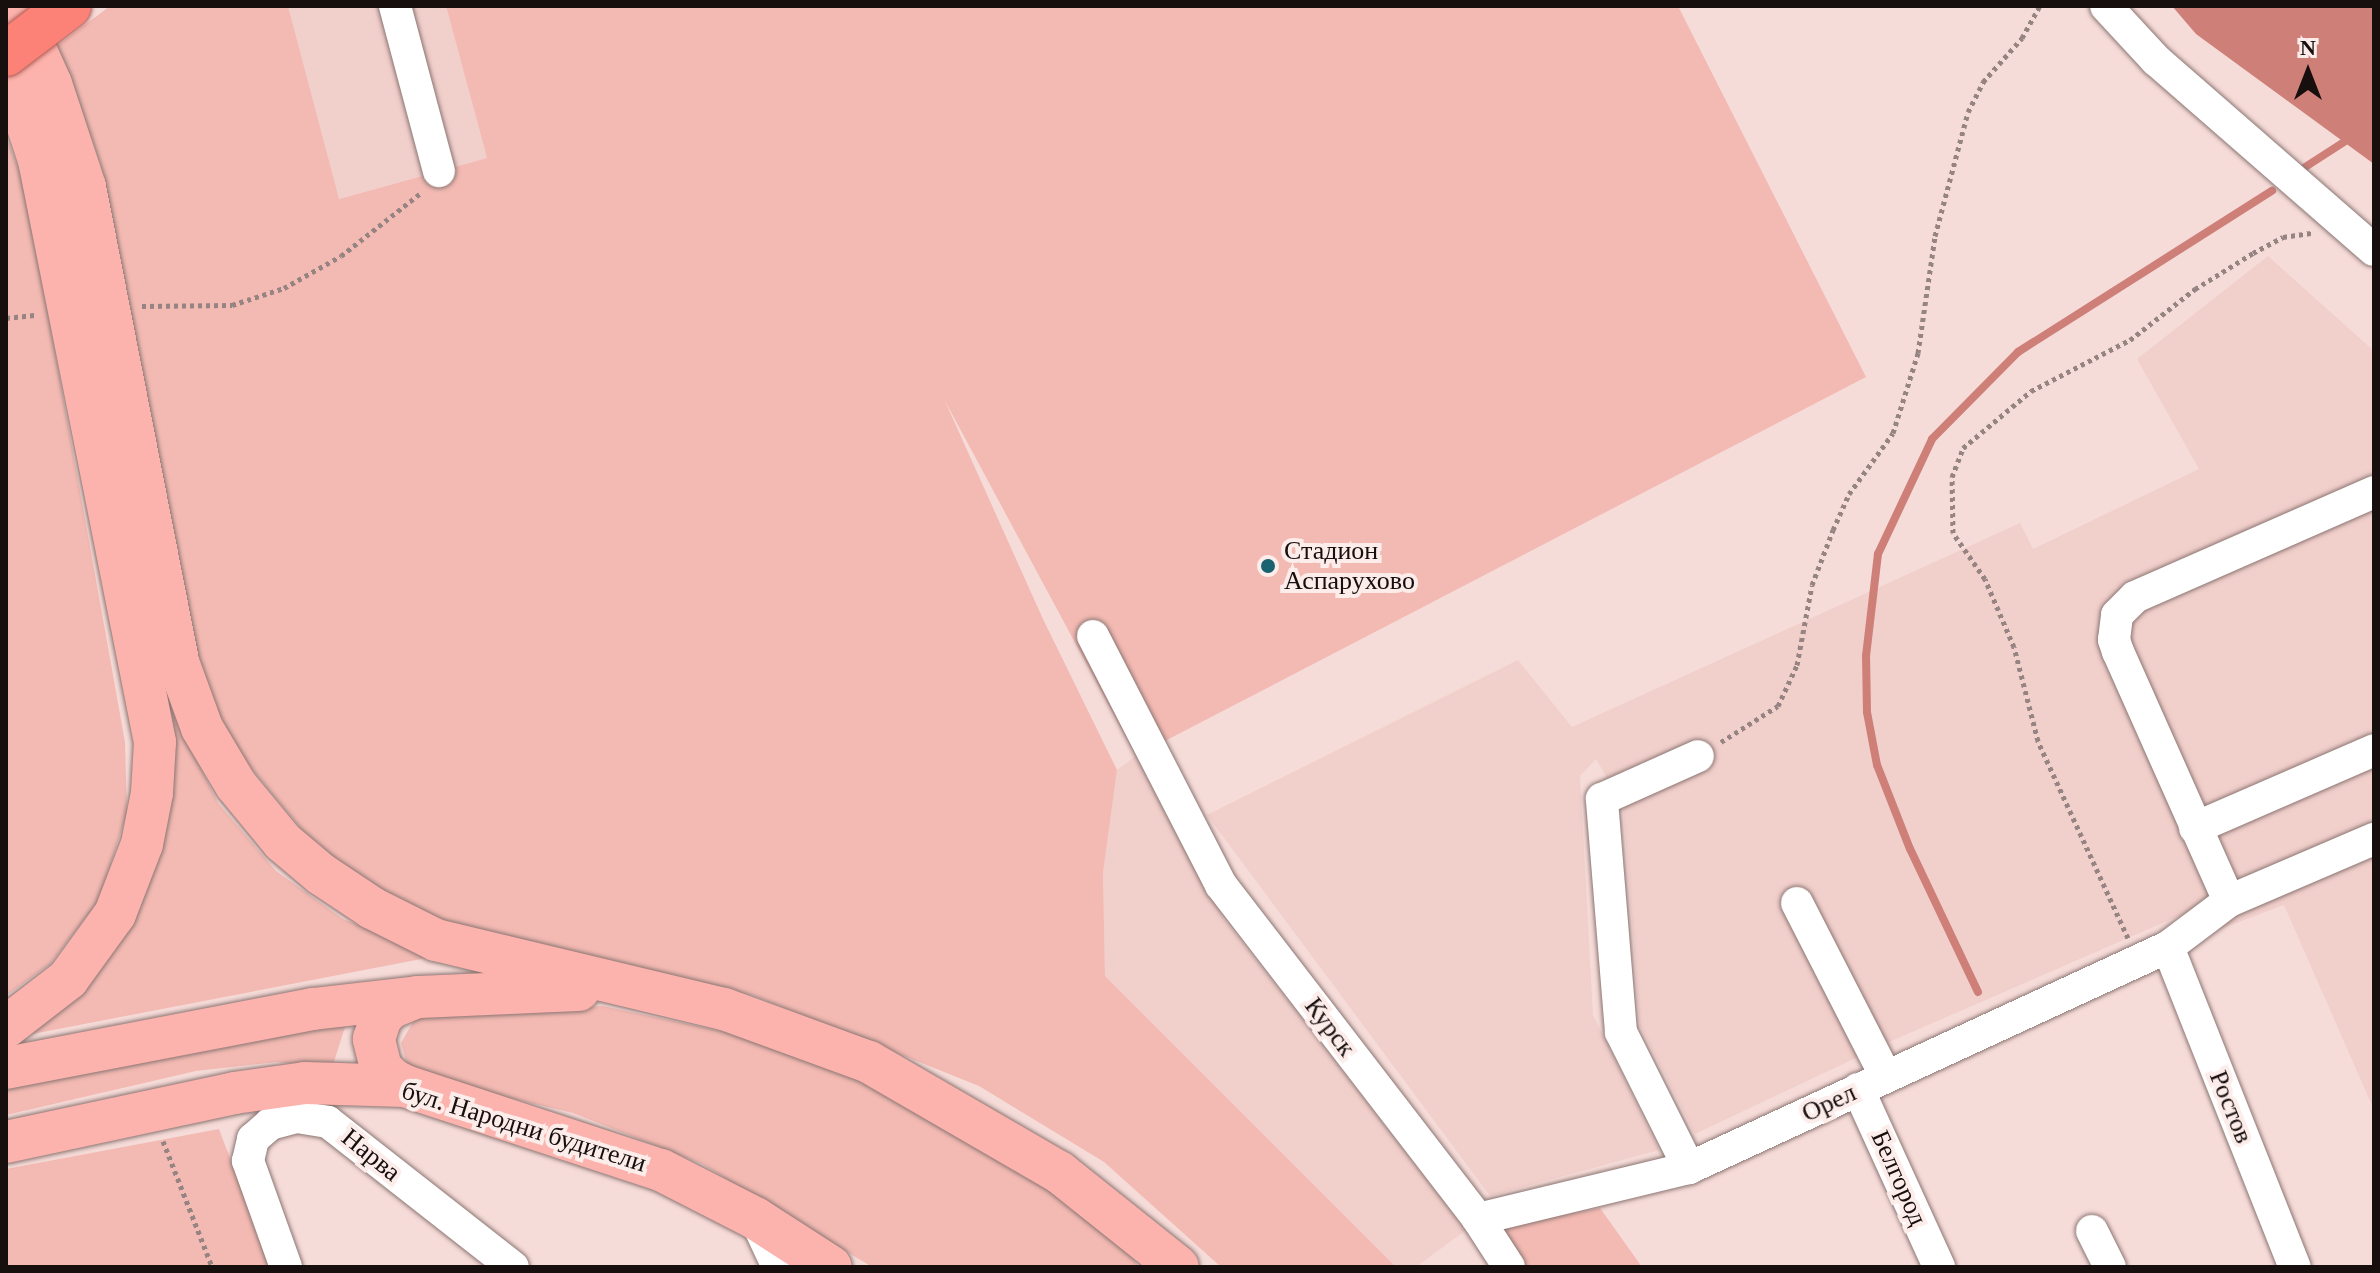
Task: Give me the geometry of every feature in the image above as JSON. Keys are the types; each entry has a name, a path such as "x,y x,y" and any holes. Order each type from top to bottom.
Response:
{"highway":[{"path":"6,54 69,6"}],"main road":[{"path":"7,6 28,33 72,141 85,187 178,662 202,728 236,785 283,842 321,874 372,908 436,940 724,1009 869,1062 1059,1172 1164,1260"},
{"path":"6,77 22,109 39,160 155,742 152,793 142,844 115,914 68,979 6,1027"},
{"path":"6,1068 313,1009 418,997 640,989"},
{"path":"405,1086 381,1068 374,1039 381,1018 390,1008 418,997"},
{"name":"бул. Народни будители","path":"6,1142 234,1093 305,1083 405,1086 661,1170 755,1218 831,1267"}],"street":[{"path":"395,6 439,171"},
{"path":"2106,6 2156,60 2363,241"},
{"path":"2229,901 2118,652 2114,640 2117,615 2135,597 2374,492"},
{"name":"Курск","path":"1093,636 1221,885 1478,1219 1509,1267"},
{"path":"2195,828 2374,750"},
{"path":"1689,1168 1621,1032 1602,799 1698,756"},
{"name":"Орел","path":"1478,1219 1689,1168 2168,947 2229,901 2374,839"},
{"name":"Белгород","path":"1797,903 1872,1083 1939,1267"},
{"name":"Ростов","path":"2168,947 2295,1267"},
{"name":"Нарва","path":"286,1267 248,1161 253,1139 270,1124 297,1117 328,1122 513,1267"},
{"path":"755,1218 778,1267"},
{"path":"2092,1231 2110,1267"}],"path":[{"path":"1698,756 1778,706 1797,665 1812,585 1833,530 1849,494 1893,433 1898,419 1918,353 1935,236 1968,112 1983,82 2022,38 2040,6"},
{"path":"106,305 184,308 232,305 284,288 341,256 416,199 439,171"},
{"path":"2138,961 2038,741 2014,647 1985,579 1953,533 1952,477 1963,448 2031,391 2130,340 2195,289 2253,253 2283,237 2363,241"},
{"path":"150,1111 212,1267"}],"shaded area":[{"path":"110,6 288,6 339,199 487,158 446,6 1678,6 1866,377 1136,756 945,401 1043,619 1117,770 1103,873 1105,976 1396,1267 1221,1267 1104,1162 979,1086 752,995 475,939 377,893 303,831 242,757 201,685 101,165 78,102 53,49"},
{"path":"288,6 446,6 487,158 338,199"},
{"path":"2172,6 2374,6 2374,164 2196,34"},
{"path":"6,136 26,190 125,742 127,813 99,900 50,964 6,996"},
{"path":"2268,256 2374,351 2374,1110 2284,905 2199,937 2188,912 1896,1039 1695,1134 1640,1026 1623,806 1596,759 1580,776 1593,1015 1659,1150 1490,1196 1207,815 1518,660 1572,727 2020,523 2033,549 2199,469 2137,359"},
{"path":"164,693 218,803 276,871 343,919 437,956 22,1036 129,928 157,863 172,790"},
{"path":"1136,756 1223,918 1466,1230 1416,1267 1396,1267 1105,976 1103,873 1117,770"},
{"path":"603,1006 730,1033 858,1079 1068,1197 1123,1245 1139,1267 872,1267 702,1164 573,1113 410,1075 401,1043 416,1017"},
{"path":"345,1027 332,1068 277,1062 196,1071 6,1115 6,1090 152,1054 287,1029"},
{"path":"219,1129 271,1267 6,1267 6,1169"},
{"path":"1600,1208 1642,1267 1517,1267 1492,1229"}],"waterway":[{"path":"2299,171 2344,142"},
{"path":"1978,992 1910,849 1877,765 1867,712 1866,656 1878,554 1932,439 2018,352 2272,191"}],"place":[{"name":"Стадион Аспарухово","path":"1268,566"}]}
